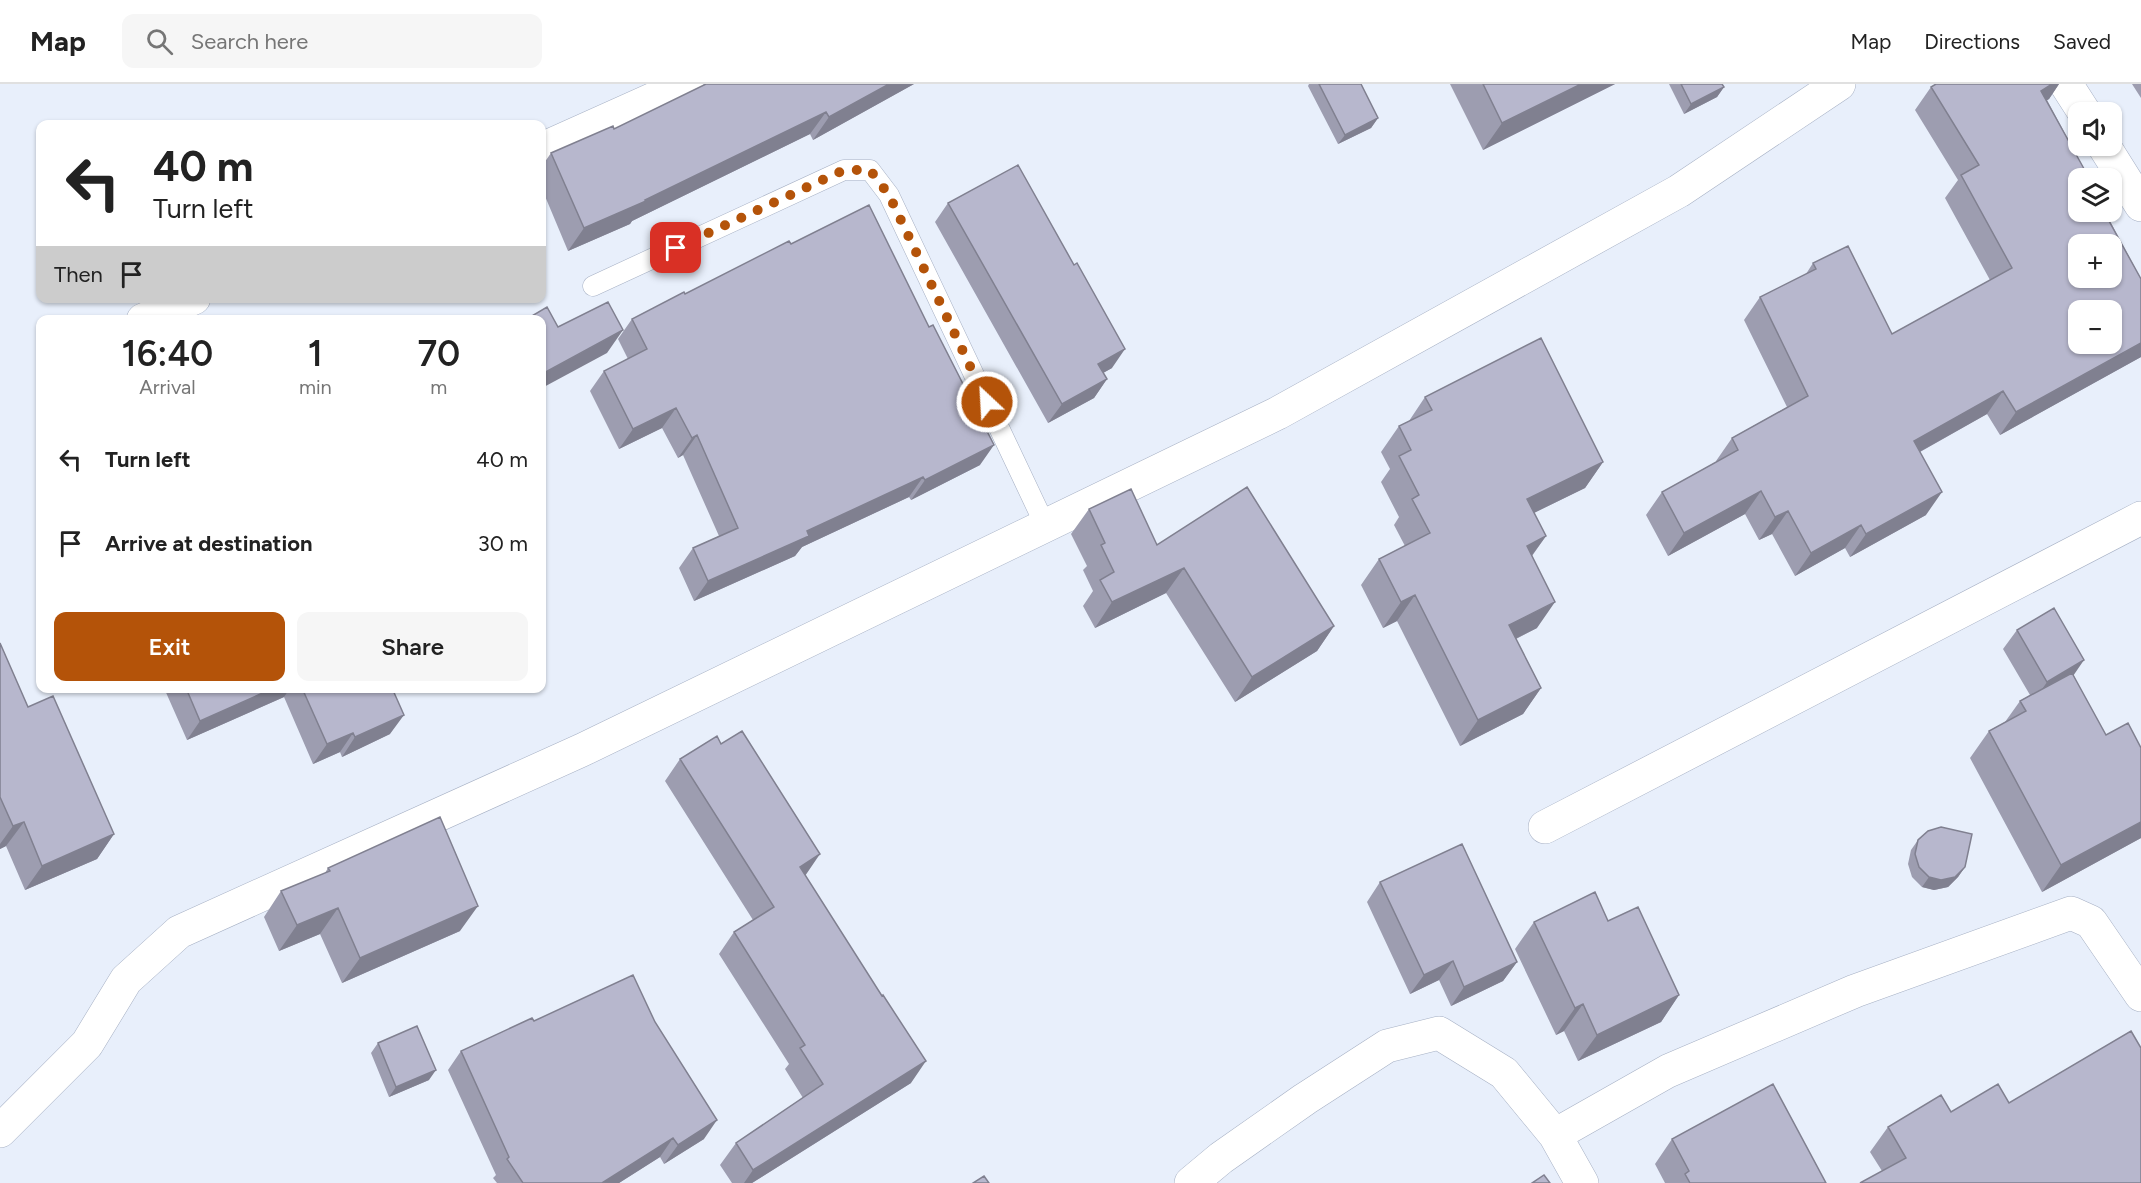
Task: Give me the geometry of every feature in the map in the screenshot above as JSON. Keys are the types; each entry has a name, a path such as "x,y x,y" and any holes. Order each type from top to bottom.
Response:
{"street":[{"path":"546,147 687,84"},
{"path":"0,1131 87,1044 126,980 179,932 582,750 1278,413 1669,196 1839,84"},
{"path":"2066,84 2078,102"},
{"path":"2110,156 2141,205"},
{"path":"155,315 182,303"},
{"path":"1545,827 2141,518"},
{"path":"1555,1135 1668,1071 1709,1053 1856,991 2071,913 2091,922 2141,995"},
{"path":"1191,1183 1221,1158 1305,1099 1387,1047 1439,1033 1504,1072 1555,1135 1582,1183"}],"lane":[{"path":"593,286 844,170 870,170 889,195 1045,525"}],"building":[{"path":"706,84 889,84 829,117 826,112 646,201 584,228 551,153 613,126 614,129"},
{"path":"1319,84 1361,84 1378,118 1345,135"},
{"path":"1483,84 1581,84 1502,123"},
{"path":"1681,84 1722,84 1724,87 1691,104"},
{"path":"1936,84 2052,84 2041,91 2068,140 2068,156 2077,156 2084,168 2068,168 2068,222 2110,222 2116,234 2068,234 2068,288 2122,288 2122,245 2141,279 2141,343 2122,353 2122,300 2068,300 2068,354 2121,354 2016,412 2003,391 1914,441 1942,492 1866,534 1861,525 1811,553 1788,511 1775,517 1761,491 1684,533 1662,492 1738,450 1732,438 1808,396 1760,297 1816,269 1813,263 1848,246 1892,334 2012,268 1961,175 1979,165 1931,87"},
{"path":"1018,165 1074,265 1077,263 1125,349 1098,364 1107,379 1062,404 948,203"},
{"path":"869,205 929,327 933,325 994,445 925,480 923,477 807,531 809,536 708,581 693,548 738,528 697,435 692,438 676,408 633,429 604,371 647,349 632,319 789,241 791,244"},
{"path":"608,302 623,330 546,372 546,315 533,315 547,307 558,327"},
{"path":"1541,338 1603,462 1527,499 1546,536 1527,546 1555,602 1509,625 1541,688 1478,720 1415,595 1401,602 1379,559 1430,533 1412,499 1419,495 1399,456 1411,450 1399,426 1432,410 1425,397"},
{"path":"1247,487 1334,626 1252,677 1184,568 1112,602 1100,580 1114,572 1101,545 1105,543 1089,509 1131,489 1157,545"},
{"path":"2054,608 2084,660 2047,682 2017,630"},
{"path":"0,643 28,707 53,696 114,834 42,866 24,822 13,826 0,797"},
{"path":"2072,673 2106,735 2128,723 2141,748 2141,822 2061,865 1989,731 2026,711 2020,701"},
{"path":"188,693 263,693 200,721"},
{"path":"304,693 394,693 404,715 355,737 353,733 327,744"},
{"path":"742,731 820,854 800,867 926,1061 753,1170 736,1143 823,1084 800,1048 805,1045 734,932 774,907 680,759 717,736 721,744"},
{"path":"440,817 478,906 360,958 338,908 297,925 281,891 330,871 328,868"},
{"path":"1941,827 1972,834 1965,867 1955,877 1941,880 1929,877 1919,867 1915,854 1918,840 1928,831"},
{"path":"1462,844 1517,962 1464,987 1453,961 1424,975 1380,882"},
{"path":"1595,892 1608,921 1638,907 1679,995 1597,1035 1583,1004 1575,1008 1534,922"},
{"path":"633,975 655,1022 717,1120 678,1145 673,1138 602,1183 523,1183 507,1159 509,1157 461,1051 532,1018 534,1021"},
{"path":"417,1026 436,1070 396,1087 378,1043"},
{"path":"2131,1031 2141,1048 2141,1183 1860,1183 1906,1158 1888,1127 1941,1095 1951,1112 1998,1084 2009,1103"},
{"path":"1773,1084 1826,1183 1690,1183 1685,1174 1689,1171 1672,1139"},
{"path":"1544,1175 1550,1183 1532,1183"},
{"path":"984,1176 989,1183 973,1183"}],"route":[{"path":"676,248 844,170 870,170 889,195 987,402"}]}
